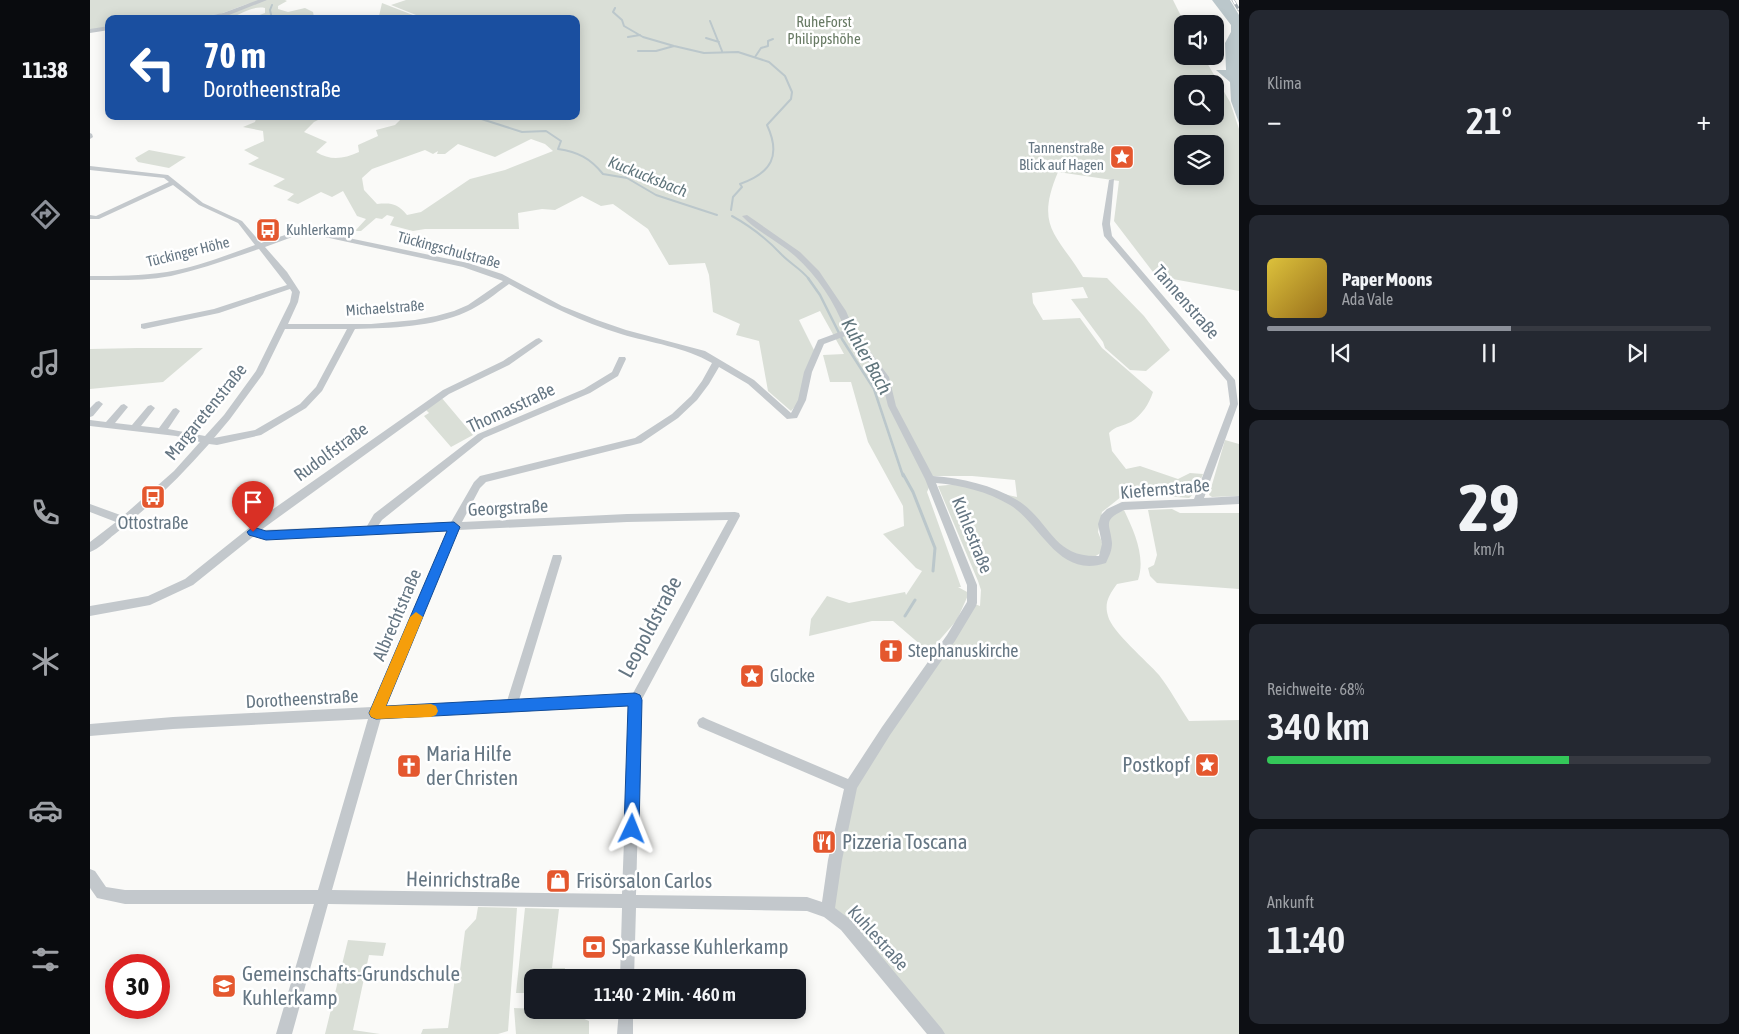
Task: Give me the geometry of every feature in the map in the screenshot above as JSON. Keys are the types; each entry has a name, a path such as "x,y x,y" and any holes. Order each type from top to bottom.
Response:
{"street":[{"path":"224,15 264,0"},
{"path":"90,31 105,29"},
{"path":"90,168 161,175 174,182 200,204 240,222 292,286 216,311 144,326"},
{"name":"Tannenstraße","path":"1112,180 1106,224 1108,236 1231,380 1234,404 1198,502"},
{"path":"90,217 97,218 174,182"},
{"name":"Kuhlestraße","path":"745,216 797,254 816,273 842,311 847,332 885,377 892,406 930,479 972,585 972,603 952,638 851,786 834,860 828,911 846,925 937,1034"},
{"name":"Tückingschulstraße","path":"261,246 294,234 314,233 465,265 510,281 559,308 594,322 623,332 702,353 739,374 765,393 790,417 794,416 802,400 808,372 821,342 847,332"},
{"name":"Tückinger Höhe","path":"90,278 135,278 169,274 204,265 261,246"},
{"name":"Michaelstraße","path":"282,326 412,323 459,312 510,281"},
{"name":"Margaretenstraße","path":"90,548 126,522 177,474 208,439 260,372 296,292 292,286"},
{"path":"90,423 160,431 225,442 258,433 304,406 323,384 353,325"},
{"name":"Rudolfstraße","path":"90,611 134,604 171,592 195,578 253,532 441,395 506,363 539,341"},
{"name":"Thomasstraße","path":"370,530 385,512 481,436 587,390 615,374 622,359"},
{"name":"Albrechtstraße","path":"284,1034 376,713 454,527 477,485 483,479 621,446 645,437 675,416 694,398 717,362"},
{"path":"90,414 99,404"},
{"path":"108,425 124,407"},
{"path":"134,428 151,408"},
{"path":"160,431 176,411"},
{"name":"Kiefernstraße","path":"930,479 960,481 1016,504 1066,557 1084,563 1102,560 1108,552 1108,543 1101,530 1102,519 1108,512 1122,506 1239,500"},
{"path":"90,508 126,522"},
{"name":"Georgstraße","path":"253,532 266,535 734,516"},
{"name":"Leopoldstraße","path":"627,969 635,700 734,516"},
{"path":"511,707 556,558"},
{"name":"Dorotheenstraße","path":"90,730 173,723 635,700"},
{"path":"703,723 851,786"},
{"name":"Heinrichstraße","path":"90,876 98,890 102,893 125,897 322,897 629,903 807,904 828,911"},
{"path":"625,1034 626,1019"}],"green space":[{"path":"90,0 285,0 287,1 278,6 278,9 288,12 305,8 313,12 314,15 259,15 265,13 265,8 254,8 237,15 224,15 250,3 212,15 105,15 105,28 90,30"},
{"name":"RuheForst Philippshöhe","path":"406,0 1173,0 1180,15 1174,15 1174,65 1208,65 1214,75 1174,75 1174,125 1224,125 1224,92 1230,102 1239,129 1239,291 1156,276 1114,221 1119,181 1058,172 1048,205 1049,218 1057,239 1083,277 1107,278 1144,316 1170,350 1146,371 1130,370 1105,348 1103,342 1071,299 1088,298 1083,287 1032,293 1033,303 1043,320 1080,318 1102,348 1153,392 1139,416 1131,422 1116,427 1109,433 1112,451 1126,469 1140,466 1178,479 1190,473 1203,474 1196,492 1189,498 1126,493 1102,512 1098,532 1105,550 1082,565 1106,562 1106,517 1124,510 1138,544 1141,562 1140,571 1138,580 1117,584 1108,599 1108,616 1111,623 1159,675 1189,721 1239,720 1239,1034 937,1034 828,911 851,786 972,603 980,606 981,590 978,581 938,486 958,484 1017,497 1015,480 972,476 934,476 927,492 961,587 958,587 969,593 957,620 929,652 893,621 872,621 809,636 811,619 827,596 849,603 905,592 906,595 922,571 916,568 883,534 904,526 903,506 868,442 851,382 830,382 823,355 844,354 820,311 799,320 815,352 800,401 791,411 768,391 759,341 736,335 740,324 713,312 709,275 705,263 669,265 648,229 613,204 601,206 582,196 555,210 542,209 518,213 519,229 425,229 413,231 390,225 394,217 387,215 382,219 376,218 361,231 355,231 366,219 357,216 343,191 332,197 321,192 298,204 287,200 294,194 273,186 285,179 248,164 259,158 244,150 264,141 263,131 243,127 256,120 318,120 304,132 327,142 316,152 327,157 337,158 359,152 358,145 378,136 376,130 395,125 400,120 580,120 580,15 416,15 391,5","holes":["531,139 545,144 553,151 505,170 470,179 421,212 407,215 394,205 377,204 364,190 362,178 372,169 425,150 433,154 438,151 437,154 445,154 458,144 495,157"]},
{"path":"382,3 413,15 379,15"},
{"path":"149,150 186,157 169,168 138,162 135,158"},
{"path":"203,348 163,382 90,389 90,349"},
{"path":"441,397 473,435 451,447 424,416 429,413 425,409"},
{"path":"1225,440 1239,444 1239,496 1212,497 1209,495"},
{"path":"1172,509 1180,513 1239,513 1239,589 1157,583 1150,576 1148,568 1154,565 1157,555 1148,510"},
{"path":"478,907 517,908 508,1031 498,1034 421,1034 423,1029 448,1028 455,978 459,978 465,931 476,919"},
{"path":"525,908 559,909 552,968 565,969 524,969 524,993 516,993"},
{"path":"348,940 386,943 383,956 369,955 353,1030 380,1034 325,1034"},
{"path":"514,1008 524,1008 524,1019 584,1019 589,1021 589,1034 516,1034"}],"shaded area":[{"path":"1212,0 1230,0 1239,15 1239,123 1231,101 1230,82 1216,70 1226,70 1225,43 1231,32 1231,25"}],"waterway":[{"path":"271,15 270,10 272,5"},
{"path":"615,8 613,12 622,20 624,26 640,35"},
{"path":"710,21 718,42"},
{"path":"628,37 640,35"},
{"path":"640,35 674,46"},
{"path":"706,38 718,42"},
{"path":"755,57 761,48 768,46 768,41 773,39"},
{"path":"718,42 722,51"},
{"path":"638,51 656,51 674,46"},
{"name":"Kuhler Bach","path":"674,46 704,53 738,52 769,62 785,76 792,92 791,99 767,125 773,145 771,162 760,174 740,184 742,187 733,197 731,210"},
{"name":"Kuckucksbach","path":"484,120 522,132 546,131 561,141 558,149 583,157 603,174 627,178 656,195 717,215"},
{"name":"Kuhler Bach","path":"732,216 759,234 809,279"},
{"name":"Kuhler Bach","path":"808,278 820,295 842,339 874,389 903,476"},
{"name":"Kuhler Bach","path":"903,474 913,492 935,548 933,571"},
{"name":"Kuhler Bach","path":"905,616 915,600"}],"railway":[{"path":"1233,0 1239,10"}],"slow traffic":[{"path":"416,617 376,713 431,711"}],"place":[{"name":"Tannenstraße Blick auf Hagen","path":"1122,157"},
{"name":"Kuhlerkamp","path":"268,230"},
{"name":"Ottostraße","path":"153,497"},
{"name":"Stephanuskirche","path":"891,651"},
{"name":"Glocke","path":"752,676"},
{"name":"Postkopf","path":"1207,765"},
{"name":"Maria Hilfe der Christen","path":"409,766"},
{"name":"Pizzeria Toscana","path":"824,842"},
{"name":"Frisörsalon Carlos","path":"558,881"},
{"name":"Sparkasse Kuhlerkamp","path":"594,947"},
{"name":"Gemeinschafts-Grundschule Kuhlerkamp","path":"224,986"}],"route":[{"path":"253,532 266,535 454,527 376,713 635,700 632,829"}]}
